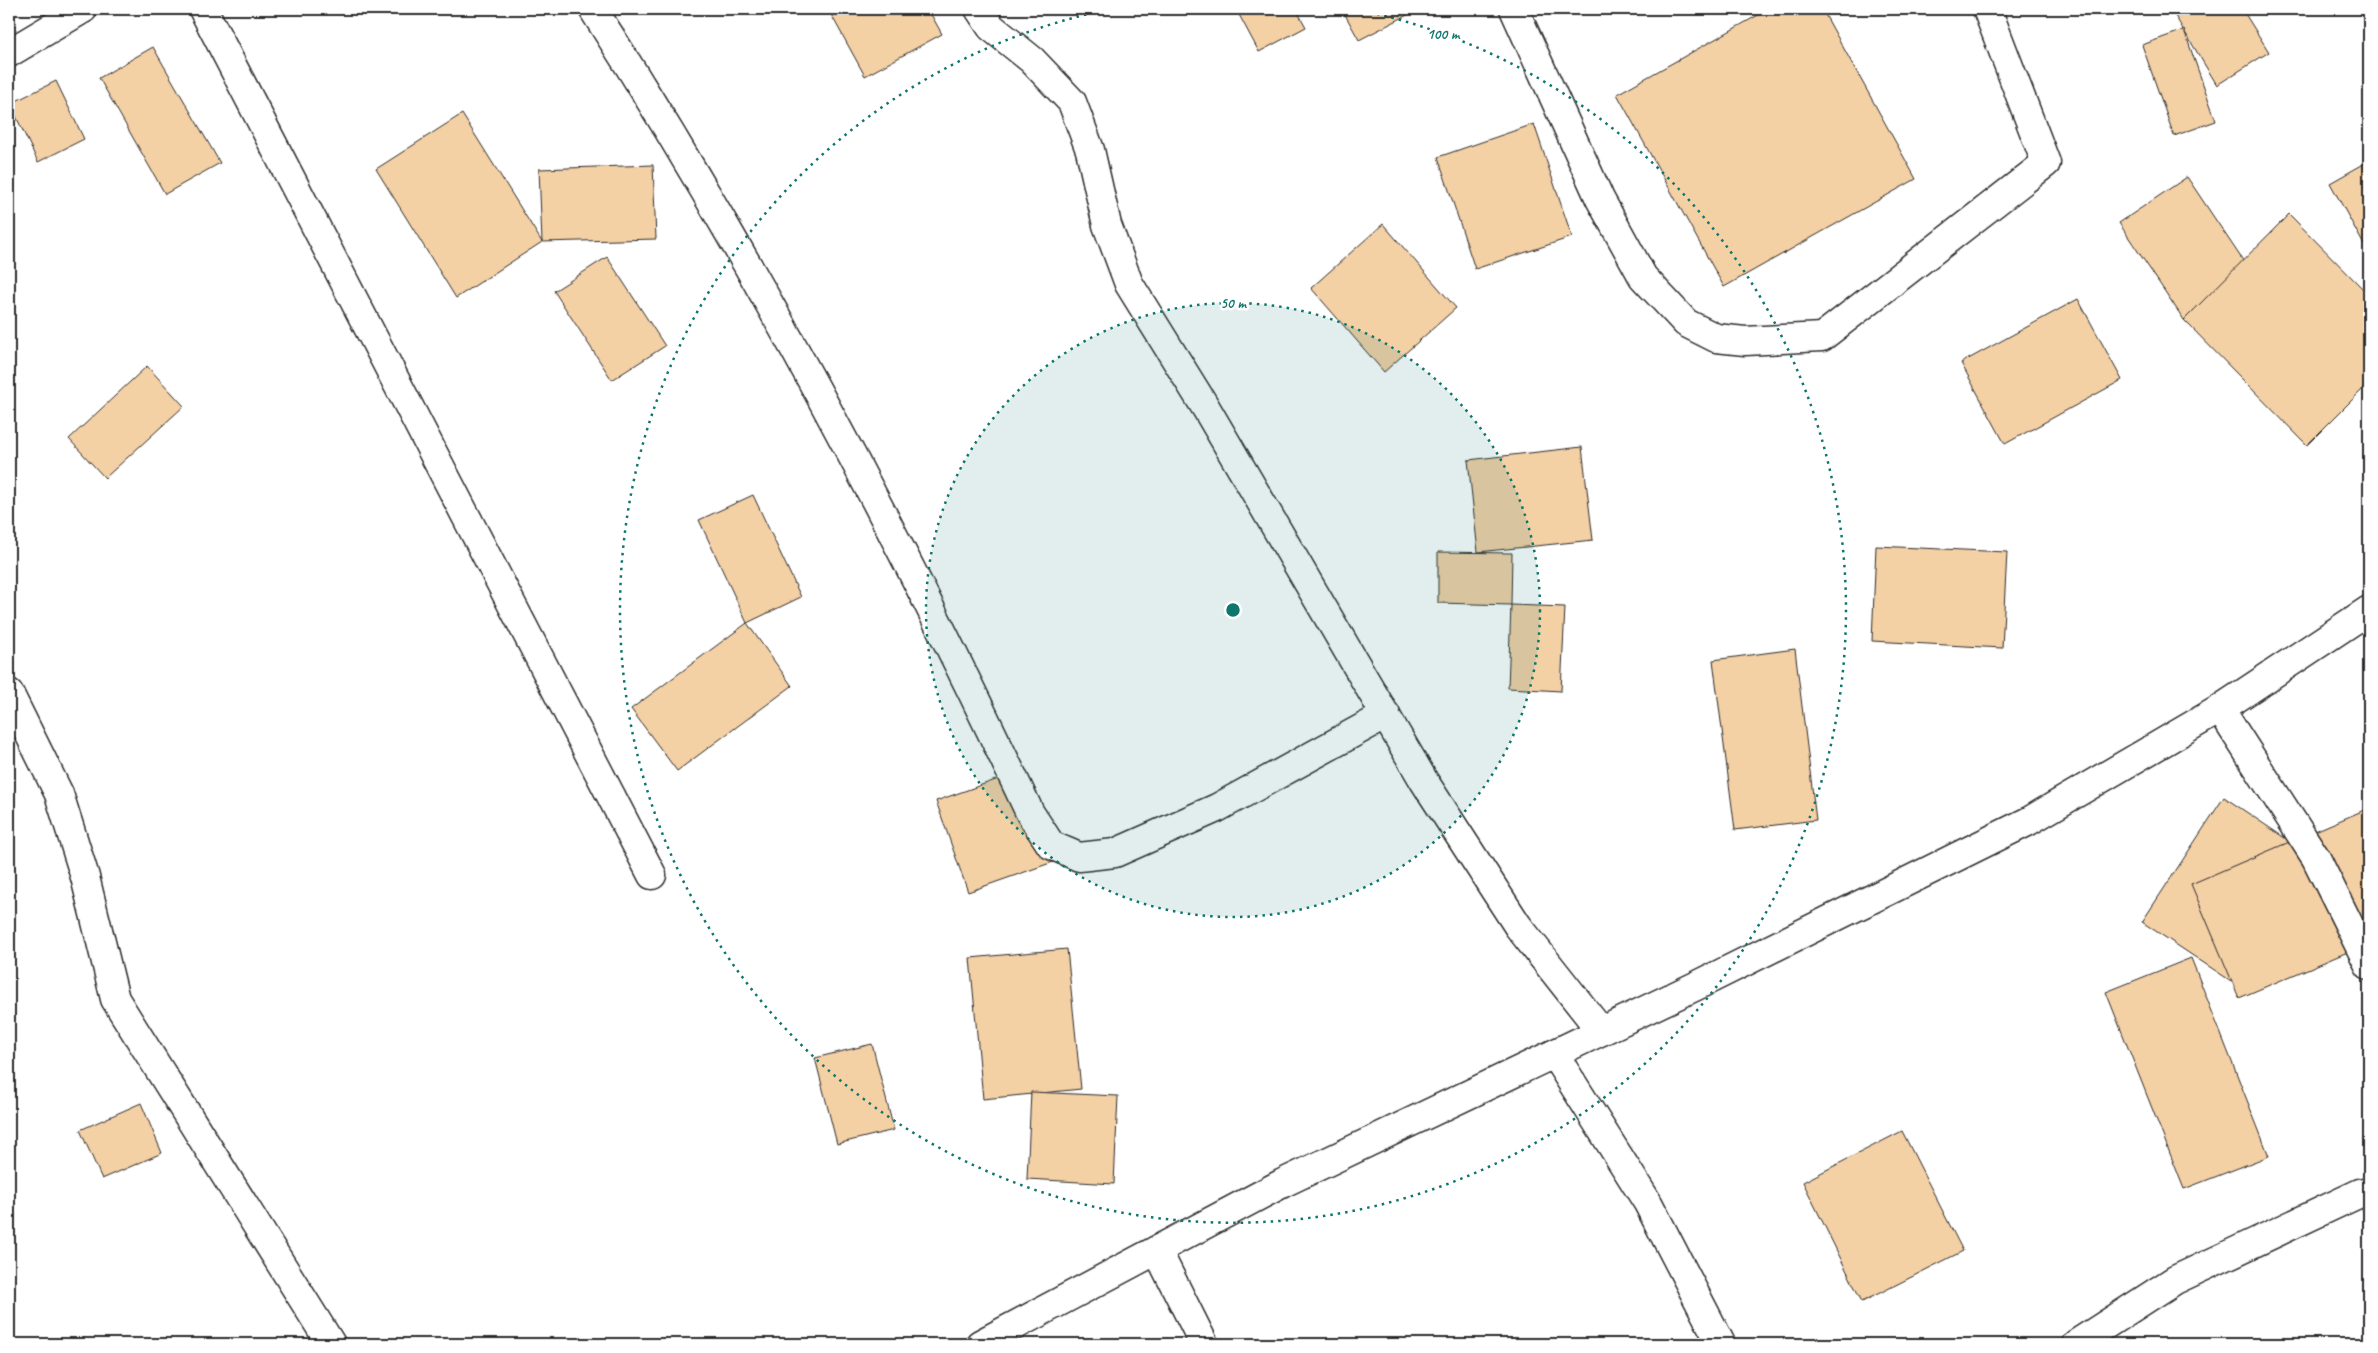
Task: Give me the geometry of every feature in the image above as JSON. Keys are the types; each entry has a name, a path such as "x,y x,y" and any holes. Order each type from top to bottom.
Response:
{"street":[{"path":"9,53 83,9"},
{"path":"203,9 652,875"},
{"path":"593,9 655,106 747,265 865,476 1030,813 1051,845 1079,857 1115,853 1216,808 1386,715"},
{"path":"979,9 992,27 1032,60 1072,102 1090,150 1107,225 1129,284 1206,408 1424,781 1518,926 1601,1032"},
{"path":"1514,9 1600,200 1643,277 1686,323 1716,338 1745,341 1822,336 2046,163 1987,9"},
{"path":"980,1344 1283,1183 1601,1032 2029,822 2220,709 2369,610"},
{"path":"9,693 58,794 85,877 115,999 331,1344"},
{"path":"2220,709 2316,858 2369,965"},
{"path":"1554,1054 1648,1203 1721,1344"},
{"path":"2076,1344 2175,1280 2360,1193 2369,1191"},
{"path":"1157,1250 1204,1344"}],"building":[{"path":"828,9 928,9 942,34 865,76"},
{"path":"1236,9 1296,9 1306,27 1259,52"},
{"path":"1342,9 1419,9 1359,40"},
{"path":"1769,9 1822,9 1916,179 1724,287 1617,94"},
{"path":"2176,9 2242,9 2269,52 2217,85 2172,11"},
{"path":"2184,30 2216,121 2174,136 2142,45"},
{"path":"153,47 220,163 165,194 99,78"},
{"path":"56,81 84,139 38,162 10,104"},
{"path":"462,114 542,242 456,298 376,169"},
{"path":"1534,124 1572,237 1475,269 1438,157"},
{"path":"2369,161 2369,254 2330,183"},
{"path":"653,165 656,239 542,242 539,169"},
{"path":"2187,177 2252,274 2184,320 2119,223"},
{"path":"2289,214 2369,295 2369,383 2307,445 2184,320"},
{"path":"1383,224 1456,308 1384,372 1311,288"},
{"path":"607,257 665,346 612,380 554,291"},
{"path":"2078,299 2122,380 2005,444 1961,363"},
{"path":"147,366 184,406 105,478 69,439"},
{"path":"1582,447 1593,540 1478,552 1468,460"},
{"path":"753,495 801,597 747,623 699,520"},
{"path":"1876,546 2007,552 2002,648 1872,641"},
{"path":"1438,552 1512,553 1511,605 1438,603"},
{"path":"1511,605 1565,607 1561,691 1508,688"},
{"path":"747,623 792,686 677,771 631,709"},
{"path":"1795,649 1816,820 1735,830 1713,660"},
{"path":"1024,770 1056,861 968,892 936,801"},
{"path":"2224,797 2313,857 2231,981 2142,922"},
{"path":"2369,808 2369,943 2239,998 2191,884"},
{"path":"1067,949 1081,1089 983,1099 970,958"},
{"path":"2191,958 2269,1156 2184,1189 2106,992"},
{"path":"872,1044 894,1130 837,1144 815,1058"},
{"path":"1031,1092 1118,1096 1114,1184 1027,1179"},
{"path":"141,1103 162,1153 102,1179 80,1130"},
{"path":"1902,1131 1963,1251 1862,1302 1803,1182"}]}
